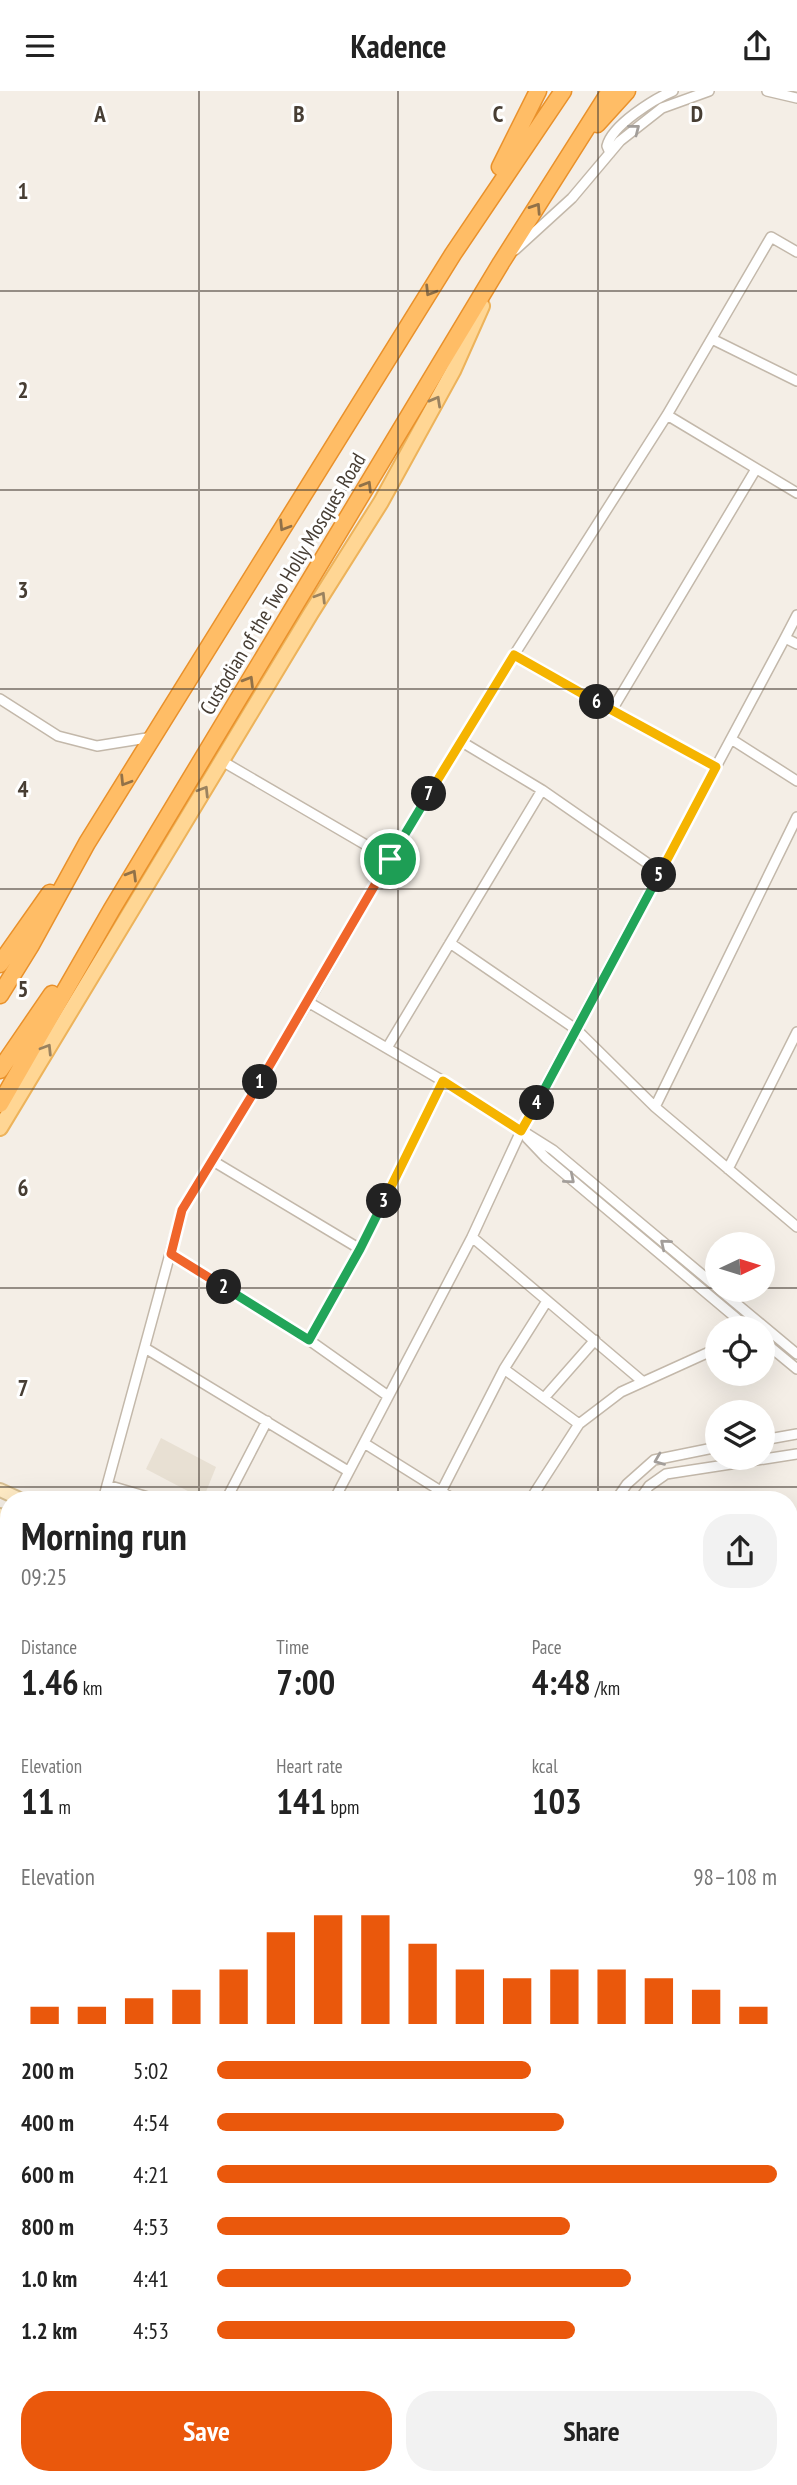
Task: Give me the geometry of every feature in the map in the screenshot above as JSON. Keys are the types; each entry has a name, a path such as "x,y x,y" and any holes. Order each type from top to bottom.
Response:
{"highway":[{"path":"453,254 514,142 538,91"},
{"name":"Custodian of the Two Holly Mosques Road","path":"0,995 87,843 453,254 563,91"},
{"name":"Custodian of the Two Holly Mosques Road","path":"0,1104 111,909 501,263 610,91"},
{"path":"565,164 627,91"},
{"path":"0,964 87,843"},
{"path":"0,1070 111,909"}],"main road":[{"path":"0,1128 381,502 453,371 501,263"}],"street":[{"path":"610,153 608,140 620,127 655,99 673,91"},
{"path":"501,263 572,198 620,141 662,109 709,91"},
{"path":"767,91 797,98"},
{"path":"105,1491 182,1210 308,1002 390,859 514,655 667,415 771,237 797,253"},
{"path":"712,339 797,381"},
{"path":"667,415 797,493"},
{"path":"612,710 756,469"},
{"path":"338,1491 471,1237 521,1131 797,615"},
{"path":"785,638 797,644"},
{"path":"514,655 716,767"},
{"path":"0,699 58,736 84,743 97,746 153,737"},
{"path":"731,739 797,781"},
{"path":"462,741 542,790 660,872"},
{"path":"222,761 390,859"},
{"path":"387,1048 542,790"},
{"path":"655,1107 797,817"},
{"path":"450,943 577,1030 655,1107 797,1227"},
{"path":"308,1002 443,1081 553,1150 705,1277"},
{"path":"728,1169 797,1032"},
{"path":"309,1340 360,1249 443,1081"},
{"path":"521,1131 546,1158 734,1316"},
{"path":"213,1161 360,1249"},
{"path":"471,1237 642,1381"},
{"path":"171,1254 309,1340 388,1397"},
{"path":"364,1443 442,1490 504,1369 547,1301"},
{"path":"735,1302 797,1354"},
{"path":"544,1398 595,1340"},
{"path":"145,1348 348,1471"},
{"path":"775,1351 797,1369"},
{"path":"536,1491 579,1424 621,1392 705,1354"},
{"path":"504,1369 579,1424"},
{"path":"231,1491 267,1421"},
{"path":"782,1437 797,1429"},
{"path":"775,1438 797,1434"},
{"path":"622,1491 654,1460 705,1450"},
{"path":"645,1491 666,1474 797,1454"},
{"path":"107,1485 127,1491"}],"shaded area":[{"path":"161,1438 216,1467 206,1491 188,1491 146,1469"}],"route":[{"path":"514,655 716,767 521,1131 443,1081 360,1249 309,1340 171,1254 182,1210 331,963 390,859 514,655"}]}
